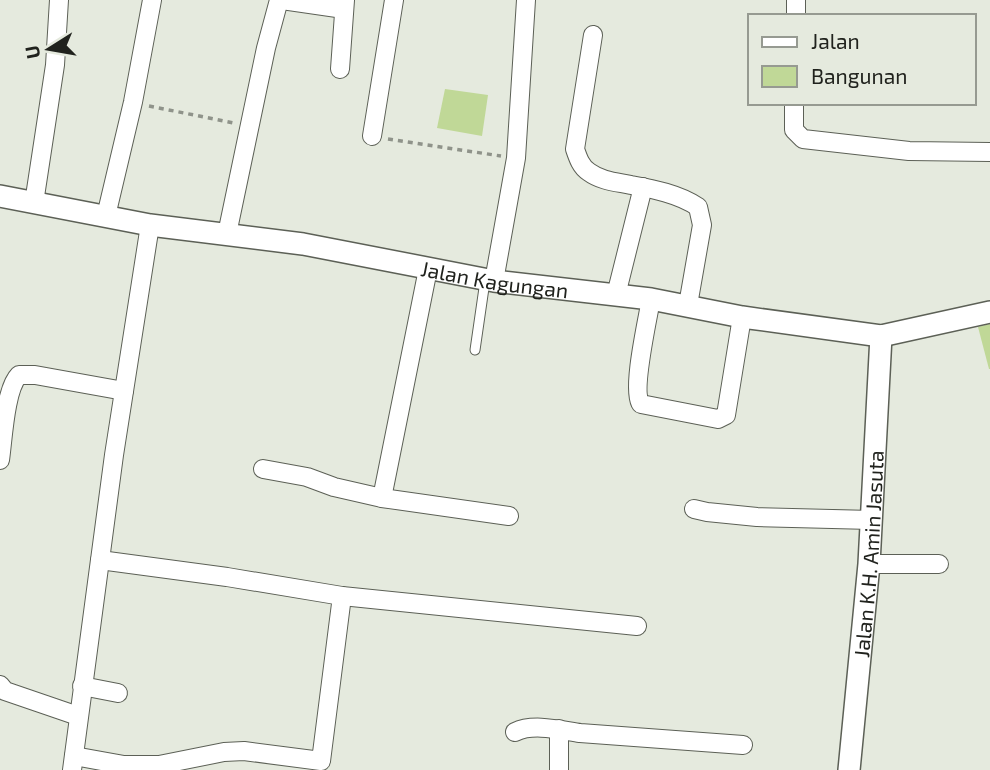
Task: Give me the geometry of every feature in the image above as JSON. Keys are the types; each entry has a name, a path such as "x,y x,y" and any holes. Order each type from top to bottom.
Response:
{"street":[{"path":"34,203 55,65 59,0"},
{"path":"228,234 249,126 281,0 345,4 340,69"},
{"path":"372,136 394,0"},
{"path":"490,280 516,158 526,0"},
{"path":"106,216 133,103 149,1"},
{"path":"593,36 575,135 575,149 587,171 601,179 643,187 689,201 698,207 701,215 688,305"},
{"path":"794,105 794,130 803,139 909,150 990,152"},
{"path":"617,295 643,187"},
{"name":"Jalan Kagungan","path":"0,197 150,225 303,244 490,280 652,299 742,317 881,337 990,312"},
{"path":"150,225 124,391 73,763 159,765 224,752 244,751 320,766 342,596"},
{"path":"382,498 428,269"},
{"path":"652,299 643,343 637,396 641,404 723,418 726,415 742,317"},
{"name":"Jalan K.H. Amin Jasuta","path":"849,770 869,564 881,337"},
{"path":"0,460 10,391 19,375 35,375 124,391"},
{"path":"263,468 382,498 509,516"},
{"path":"694,509 757,517 872,520"},
{"path":"100,561 227,577 342,596 638,626"},
{"path":"869,564 939,564"},
{"path":"0,685 5,691 78,716"},
{"path":"82,686 118,693"},
{"path":"515,732 522,728 559,729 580,733 743,745"},
{"path":"559,729 559,770"}],"lane":[{"path":"475,350 490,280"}],"path":[{"path":"133,103 249,126"},
{"path":"372,136 516,158"}],"building":[{"path":"445,89 488,95 482,136 437,128"},
{"path":"990,324 990,369 989,369 978,327"}]}
